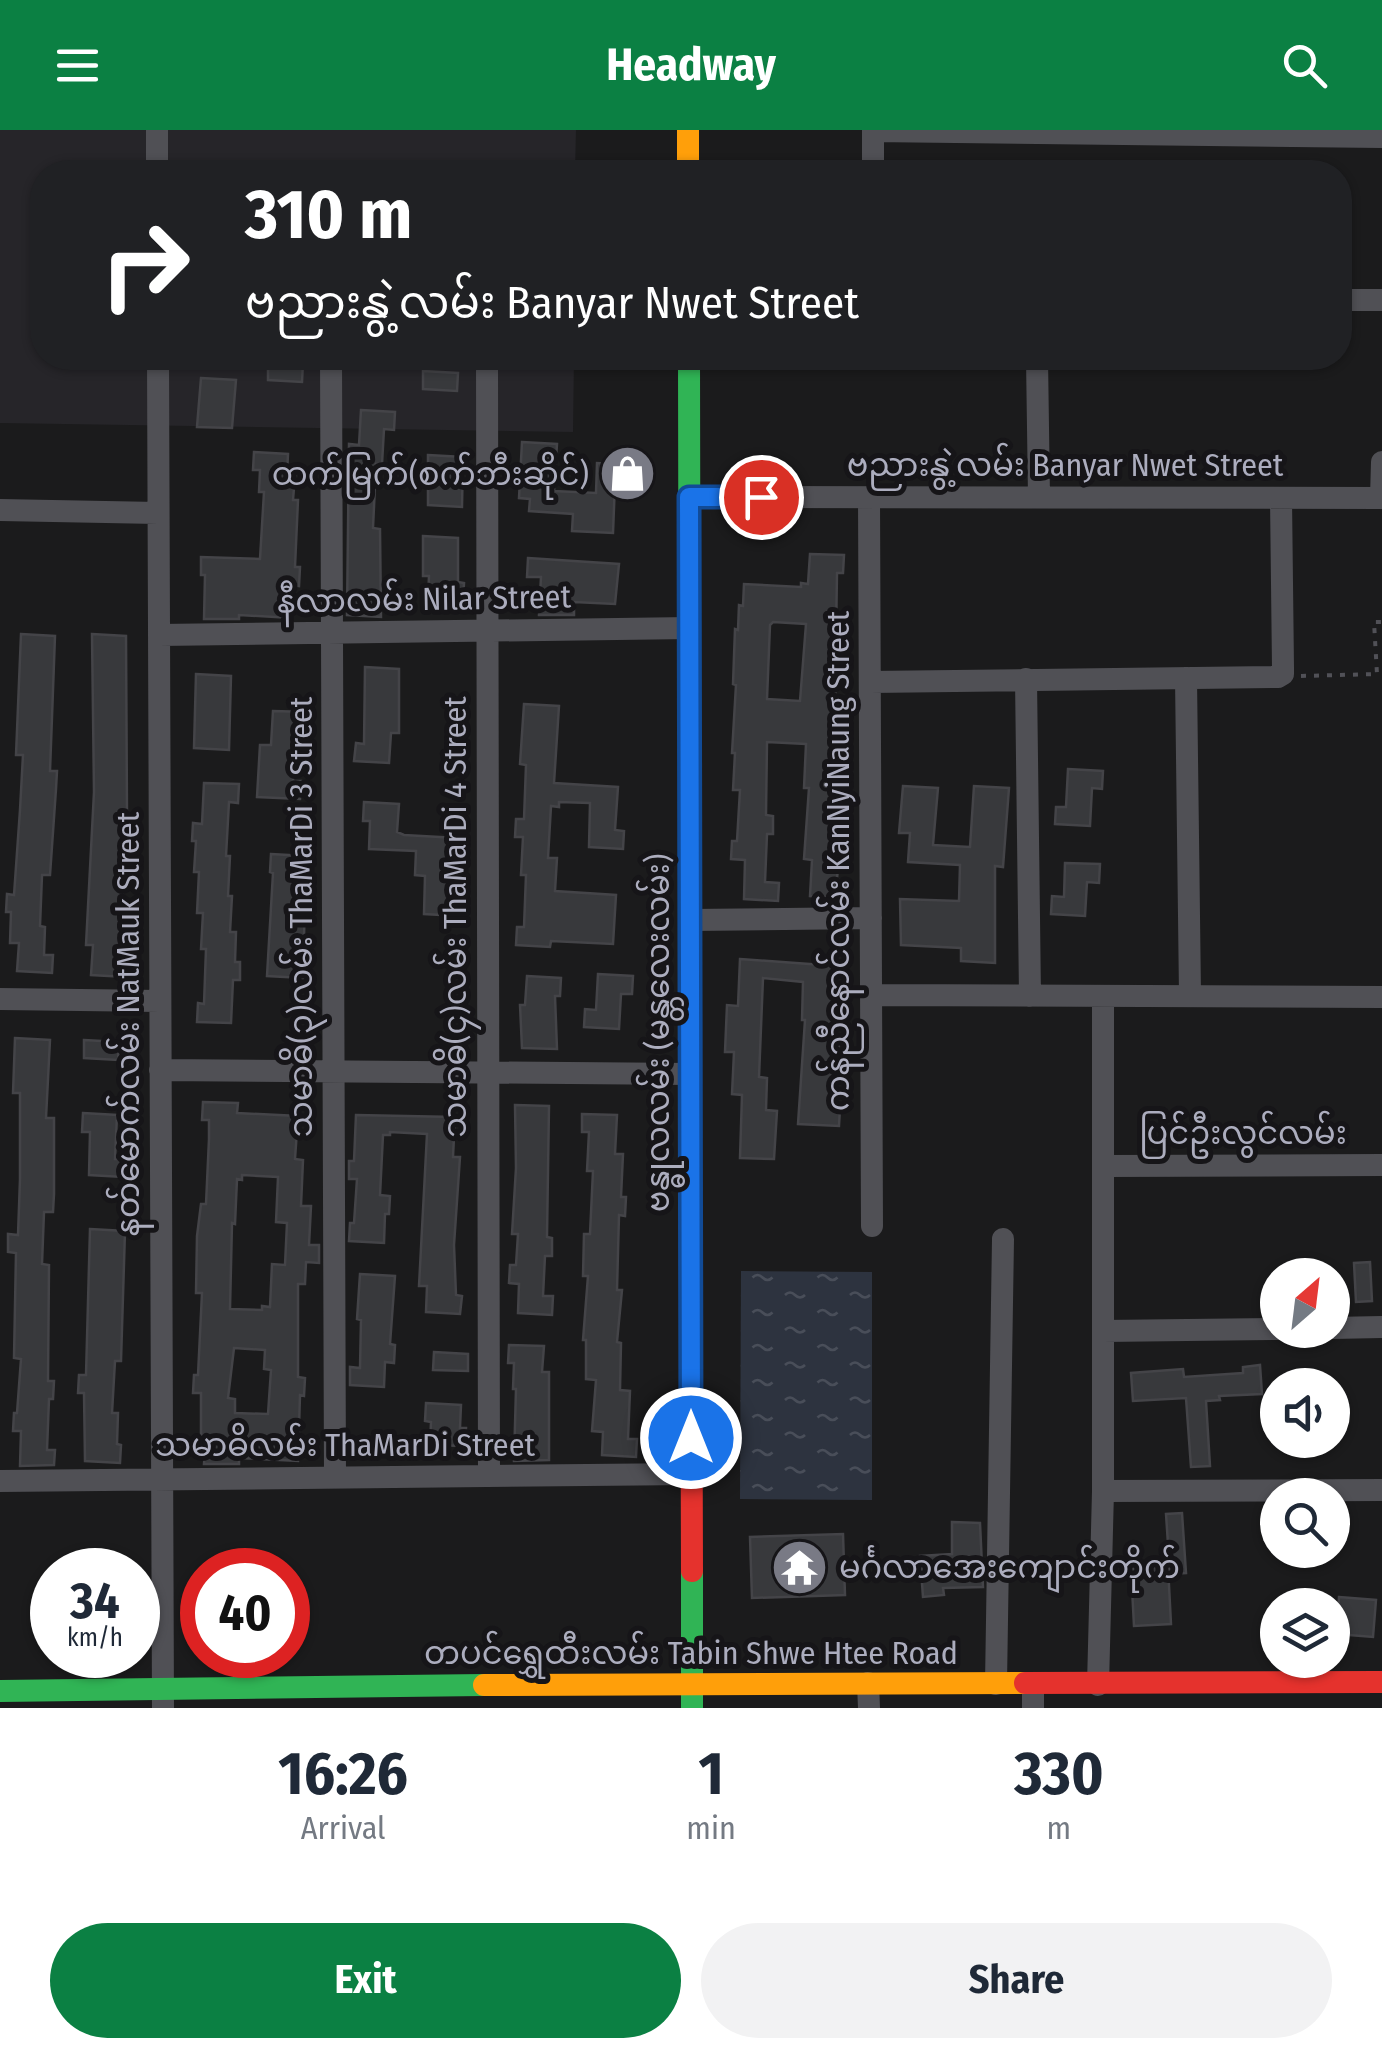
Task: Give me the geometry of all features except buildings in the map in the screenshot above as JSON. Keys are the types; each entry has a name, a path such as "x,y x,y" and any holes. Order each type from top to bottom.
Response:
{"street":[{"path":"157,130 157,160"},
{"path":"688,130 688,160"},
{"path":"873,160 873,131 1382,136"},
{"path":"1352,300 1382,300"},
{"name":"နတ်မောက်လမ်း NatMauk Street","path":"158,370 163,1699"},
{"name":"သမာဓိ(၃)လမ်း ThaMarDi 3 Street","path":"331,370 335,1477"},
{"name":"သမာဓိ(၄)လမ်း ThaMarDi 4 Street","path":"487,370 488,1476"},
{"name":"ဗန္ဓုလလမ်း (မန္တလေးလမ်း)","path":"689,370 692,1708"},
{"path":"1037,370 1039,498"},
{"path":"1381,498 1382,462"},
{"name":"ဗညားနွဲ့လမ်း Banyar Nwet Street","path":"689,497 1381,498"},
{"name":"ကန်ညီနောင်လမ်း KanNyiNaung Street","path":"869,497 872,1226"},
{"path":"870,682 1278,677 1283,668 1281,498"},
{"path":"0,510 158,513"},
{"name":"နီလာလမ်း Nilar Street","path":"159,635 690,628"},
{"path":"1186,678 1190,995"},
{"path":"1026,680 1030,996"},
{"path":"691,920 871,918"},
{"path":"871,995 1382,997"},
{"path":"1098,1684 1103,1491 1104,996"},
{"path":"0,999 160,1002"},
{"path":"160,1070 691,1074"},
{"name":"ပြင်ဦးလွင်လမ်း","path":"1104,1166 1382,1165"},
{"path":"996,1684 1003,1238"},
{"path":"1350,1328 1382,1327"},
{"path":"1103,1331 1260,1329"},
{"name":"သမာဓိလမ်း ThaMarDi Street","path":"0,1481 691,1474"},
{"path":"1103,1491 1382,1490"},
{"name":"တပင်ရွှေထီးလမ်း Tabin Shwe Htee Road","path":"0,1691 163,1699 691,1683 868,1683 996,1684 1033,1696 1098,1684 1382,1682"},
{"path":"868,1683 869,1708"}],"path":[{"path":"1278,677 1376,674 1374,622 1382,622"}],"shaded area":[{"path":"0,130 576,130 575,160 30,160 30,370 574,370 573,432 0,423"}],"water":[{"path":"741,1271 872,1272 872,1500 740,1499"}],"traffic: fast":[{"path":"689,370 690,882"},
{"path":"692,1571 692,1708"},
{"path":"0,1691 484,1685"}],"traffic: slow":[{"path":"688,130 688,160"},
{"path":"484,1685 1025,1683"}],"traffic: jam":[{"path":"690,882 692,1571"},
{"path":"1025,1683 1382,1682"}],"place":[{"name":"ထက်မြက်(စက်ဘီးဆိုင်)","path":"628,474"},
{"name":"မင်္ဂလာအေးကျောင်းတိုက်","path":"800,1567"}],"route":[{"path":"691,1438 689,497 761,497"}]}
